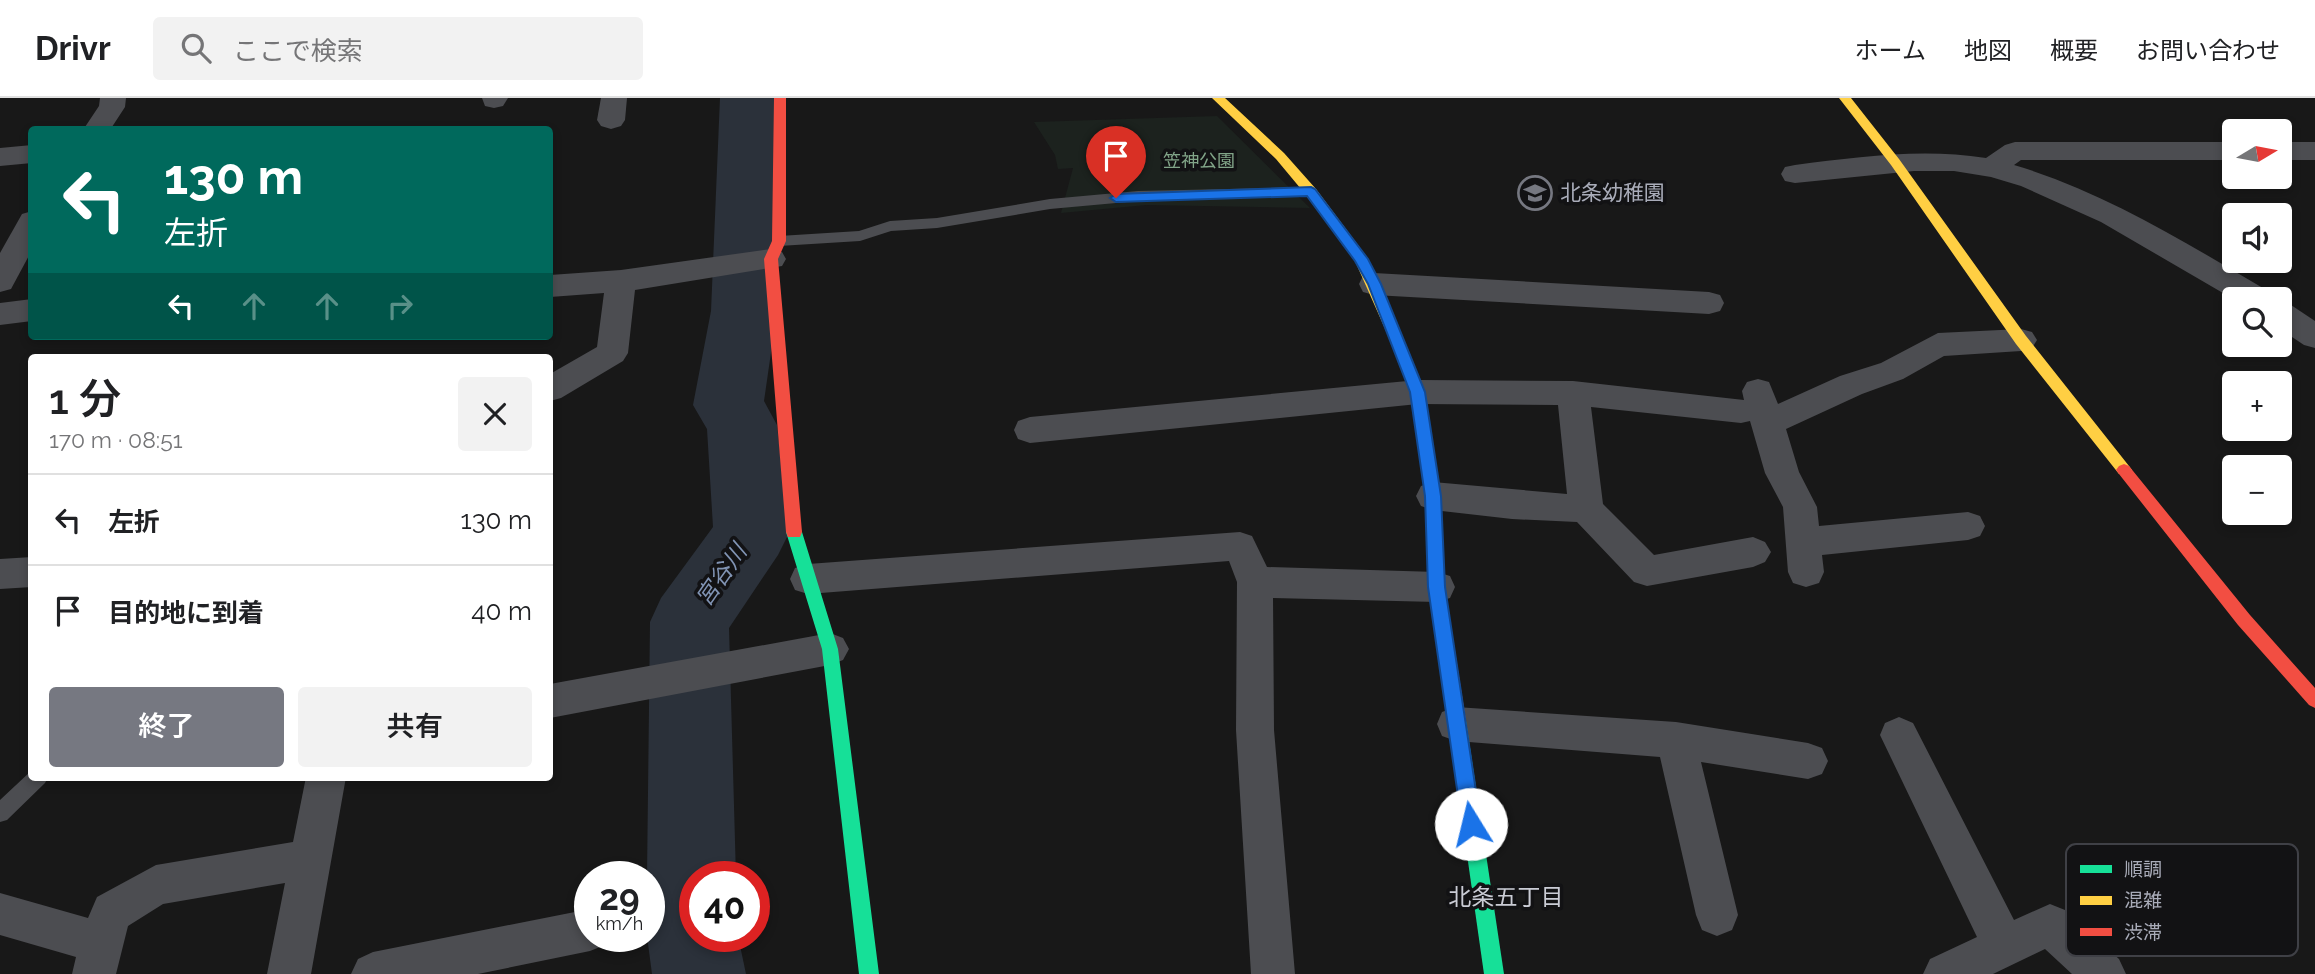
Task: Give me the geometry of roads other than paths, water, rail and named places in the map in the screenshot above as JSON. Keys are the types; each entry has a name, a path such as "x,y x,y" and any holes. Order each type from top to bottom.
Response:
{"street":[{"path":"99,126 112,107 113,98"},
{"path":"780,98 770,253 795,540 830,649 869,974"},
{"path":"1218,98 1280,156 1311,192 1361,259 1374,284 1418,392 1433,496 1437,587 1494,974"},
{"path":"1845,98 1895,162 2021,340 2244,620 2315,700"},
{"path":"1990,169 2015,151 2222,151"},
{"path":"2292,151 2315,151"},
{"path":"0,157 28,154"},
{"path":"1795,174 1895,162 1956,163 1990,169 2039,184 2128,223 2237,287"},
{"path":"0,281 19,227"},
{"path":"553,286 621,281 714,267 770,253"},
{"path":"612,353 621,281"},
{"path":"1374,284 1709,303"},
{"path":"0,314 28,310"},
{"path":"2292,321 2315,337"},
{"path":"1030,430 1418,392 1573,394 1755,409 1851,385 1892,371 1938,345 2021,340"},
{"path":"553,360 612,353"},
{"path":"553,387 612,353"},
{"path":"1573,394 1586,509 1647,571 1753,552"},
{"path":"1755,409 1782,473 1800,507 1805,557 1968,526"},
{"path":"1433,496 1512,505 1586,509"},
{"path":"808,579 1240,546 1255,582 1255,730 1273,974"},
{"path":"0,574 28,572"},
{"path":"1255,582 1437,587"},
{"path":"553,700 775,657 830,649"},
{"path":"1456,724 1675,740 1808,761"},
{"path":"1899,735 2004,946"},
{"path":"1675,740 1717,915"},
{"path":"289,974 325,781"},
{"path":"0,914 97,958 112,912 156,885 310,859"},
{"path":"1945,974 2050,925 2066,940"},
{"path":"373,974 574,933"},
{"path":"2084,956 2104,974"}],"lane":[{"path":"770,253 860,236 890,226 937,223 1050,204 1138,196 1311,192"},
{"path":"0,813 34,781"}],"waterway":[{"name":"宮谷川","path":"699,974 692,934 689,622 751,533 742,425 728,405 744,311 749,98"}],"place":[{"name":"北条幼稚園","path":"1535,193"}],"district":[{"name":"北条五丁目","path":"1506,897"}],"park label":[{"name":"笠神公園","path":"1199,161"}]}
